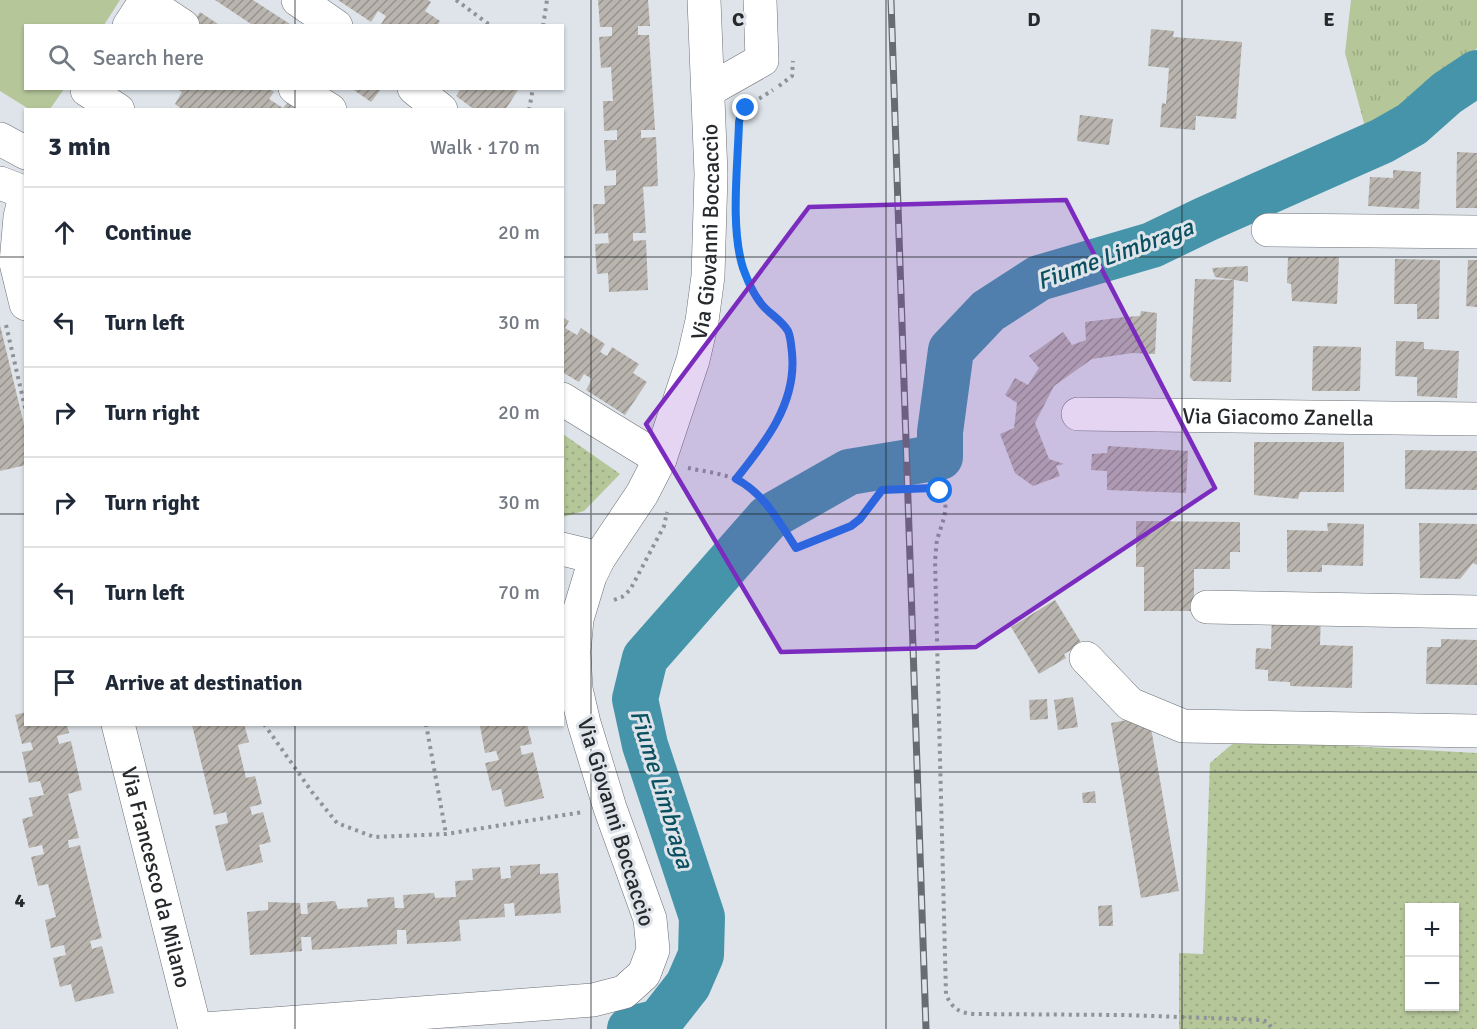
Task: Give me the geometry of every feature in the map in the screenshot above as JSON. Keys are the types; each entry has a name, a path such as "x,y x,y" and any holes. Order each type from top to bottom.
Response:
{"street":[{"path":"298,0 333,24"},
{"name":"Via Giovanni Boccaccio","path":"204,1029 593,1000 624,992 644,974 653,950 650,919 610,808 584,723 576,689 574,652 582,596 599,558 642,494 671,468 704,309 711,223 709,90 704,0"},
{"path":"709,90 762,60 759,0"},
{"path":"140,9 178,24"},
{"path":"298,90 327,108"},
{"path":"416,90 439,108"},
{"path":"83,96 113,108"},
{"path":"0,139 24,152"},
{"path":"0,183 24,192"},
{"path":"15,312 16,263 20,217 24,201"},
{"path":"1268,230 1477,232"},
{"path":"564,400 671,468"},
{"name":"Via Giacomo Zanella","path":"1078,414 1477,419"},
{"path":"564,549 599,558"},
{"path":"1207,607 1477,612"},
{"path":"1086,658 1130,704 1183,726 1477,731"},
{"name":"Via Francesco da Milano","path":"119,726 195,1029"}],"path":[{"path":"456,0 488,24"},
{"path":"543,24 548,0"},
{"path":"739,122 741,113 746,108 792,76 793,60 789,55 762,60"},
{"path":"530,108 533,90"},
{"path":"736,479 762,447 773,429 789,390 793,362 789,332 758,300 744,269 739,244"},
{"path":"15,312 24,394"},
{"path":"671,468 687,468 736,479 747,485 762,498 796,548 851,526 860,519 882,490 933,488 940,491 946,509 937,541 935,570 946,995 953,1008 964,1014 1125,1015 1262,1020 1268,1022 1272,1029"},
{"path":"605,599 613,600 622,597 630,590 664,526 669,506"},
{"path":"265,726 337,823 374,837 446,834 610,808"},
{"path":"426,726 446,834"}],"highlighted area":[{"path":"1066,200 1215,488 976,647 781,652 646,424 809,207"}],"green space":[{"path":"0,0 120,0 105,24 24,24 24,90 63,90 51,108 27,108 0,91"},
{"path":"1351,0 1477,0 1477,48 1367,134 1345,53"},
{"path":"564,435 620,474 584,511 564,517"},
{"path":"1237,740 1477,753 1477,1029 1179,1029 1179,953 1203,954 1210,763"}],"building":[{"path":"215,0 253,0 290,24 251,24"},
{"path":"338,0 428,0 431,2 425,11 440,21 438,24 381,24 386,16 378,11 371,22"},
{"path":"598,0 648,0 650,26 638,26 638,35 649,35 655,130 641,130 641,138 656,137 658,186 643,187 646,233 633,233 633,241 646,240 648,290 609,292 608,273 597,274 595,244 609,243 608,233 595,234 593,204 605,204 604,186 616,185 616,170 606,171 604,140 617,140 617,130 604,131 603,101 613,101 611,67 601,68 599,37 612,36 612,27 600,27"},
{"path":"200,12 218,24 192,24"},
{"path":"1151,29 1174,31 1173,37 1242,42 1236,119 1196,116 1195,130 1160,127 1162,103 1166,104 1169,68 1148,66"},
{"path":"179,90 271,90 274,92 269,99 283,108 180,108 175,104 182,92"},
{"path":"354,90 380,90 371,102"},
{"path":"460,90 518,90 506,108 472,108 456,96"},
{"path":"288,102 297,108 283,108"},
{"path":"1080,115 1113,119 1109,145 1077,141"},
{"path":"1457,152 1477,153 1477,208 1456,208"},
{"path":"1393,170 1421,172 1419,209 1368,206 1370,177 1393,178"},
{"path":"1288,257 1339,257 1337,304 1292,301 1291,284 1287,283"},
{"path":"1395,259 1440,260 1439,319 1417,319 1417,304 1394,304"},
{"path":"1468,260 1477,260 1477,307 1466,306"},
{"path":"1248,266 1248,282 1215,277 1212,268"},
{"path":"1195,279 1234,280 1231,382 1193,381 1190,377"},
{"path":"1141,311 1157,313 1155,354 1132,353 1092,359 1054,386 1035,423 1049,459 1064,464 1056,466 1060,476 1033,486 1015,473 1000,434 1014,428 1017,403 1005,395 1015,378 1028,385 1039,368 1029,356 1063,332 1072,345 1086,340 1085,322 1140,316"},
{"path":"564,318 569,321 565,328 577,335 581,328 605,344 600,352 607,356 612,347 639,364 633,373 647,382 625,415 586,390 592,379 584,374 579,382 564,373"},
{"path":"0,325 24,425 24,465 0,471"},
{"path":"1396,341 1424,342 1424,349 1459,351 1457,398 1417,396 1417,377 1395,376"},
{"path":"1313,346 1361,347 1360,391 1312,391"},
{"path":"1254,442 1344,442 1344,492 1300,492 1298,499 1254,495"},
{"path":"1108,446 1188,451 1186,493 1107,490 1107,471 1091,470 1092,454 1107,453"},
{"path":"1405,450 1477,451 1477,490 1405,489"},
{"path":"1136,521 1240,522 1240,552 1230,552 1230,569 1194,569 1194,611 1144,611 1144,567 1136,567"},
{"path":"1327,523 1364,524 1363,566 1322,565 1322,572 1287,572 1287,530 1328,531"},
{"path":"1419,523 1477,524 1477,565 1473,563 1460,579 1420,578"},
{"path":"1055,600 1082,644 1064,654 1066,658 1039,674 1011,627"},
{"path":"1272,611 1321,613 1320,645 1353,646 1352,688 1290,686 1290,682 1268,681 1268,670 1255,669 1256,648 1271,649"},
{"path":"1441,639 1477,640 1477,685 1426,684 1427,647 1441,647"},
{"path":"1073,697 1078,727 1058,730 1054,700"},
{"path":"1047,699 1048,719 1030,720 1029,700"},
{"path":"24,713 24,726 67,726 69,733 57,736 59,744 71,741 82,790 68,794 79,838 68,840 69,848 80,845 102,938 90,941 92,949 102,946 114,993 75,1002 71,984 60,987 53,958 66,955 64,945 51,948 45,920 56,917 48,884 38,886 31,857 44,854 42,845 29,848 22,819 33,816 29,798 44,795 40,781 29,783 22,752 33,750 31,742 22,744 15,715"},
{"path":"1149,716 1179,891 1141,898 1111,723"},
{"path":"192,726 245,726 249,742 238,745 246,778 255,776 262,804 250,807 252,815 263,812 271,842 259,845 263,862 226,871 215,826 228,823 226,812 214,815"},
{"path":"480,726 528,726 532,744 520,746 522,755 533,752 544,798 505,807 501,789 492,791 485,763 499,760 496,751 485,753"},
{"path":"1095,791 1096,803 1083,803 1082,793"},
{"path":"540,864 540,874 558,873 561,913 515,916 514,903 504,904 505,917 459,920 461,941 407,944 406,930 397,930 397,944 312,950 311,937 301,937 302,951 250,955 247,912 268,910 268,902 300,903 301,914 308,914 307,903 335,901 338,909 368,907 367,899 394,897 395,908 404,908 403,895 434,893 435,898 456,897 455,881 473,880 472,869 500,867 501,879 511,878 510,866"},
{"path":"1112,905 1113,926 1099,926 1098,906"}],"waterway":[{"name":"Fiume Limbraga","path":"630,1029 659,1022 688,985 701,955 702,917 645,745 635,699 645,658 768,518 849,472 940,457 940,432 951,350 988,311 1039,278 1152,245 1382,141 1412,124 1447,93 1477,73"}],"railway":[{"path":"891,0 926,1029"}],"route":[{"path":"746,108 741,113 739,122 736,216 740,254 758,300 789,332 793,362 789,390 773,429 762,447 736,479 762,498 796,548 851,526 860,519 882,490 933,488 940,491"}]}
